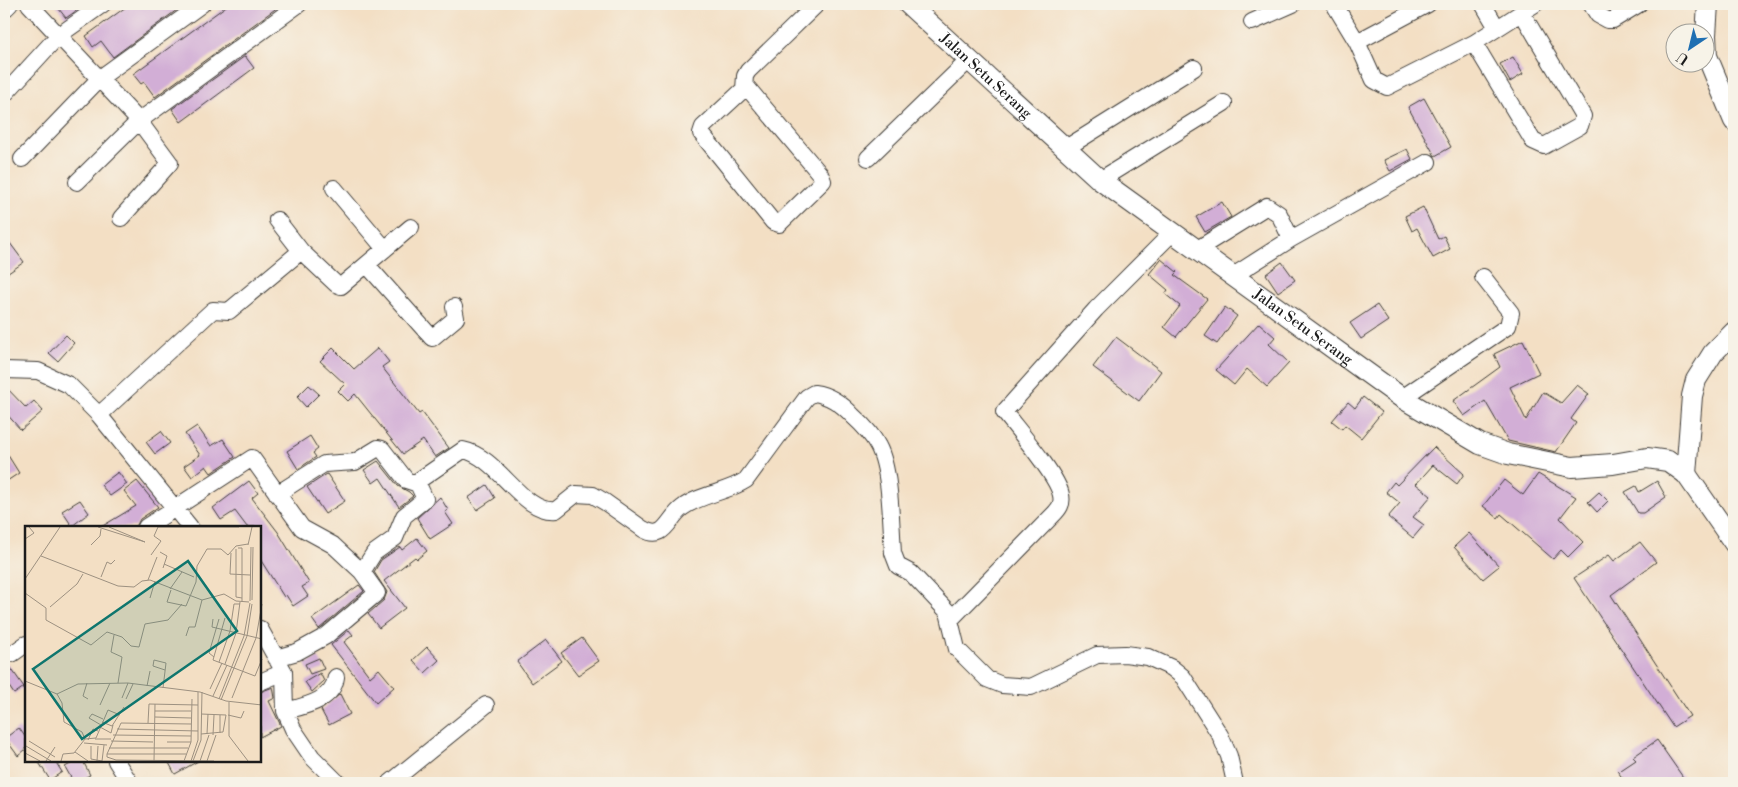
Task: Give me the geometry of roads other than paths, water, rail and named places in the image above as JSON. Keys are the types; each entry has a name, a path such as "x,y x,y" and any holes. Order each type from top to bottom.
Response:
{"street":[{"path":"4,10 10,4"},
{"path":"29,4 139,121 170,163 121,218"},
{"path":"4,95 58,36 103,4"},
{"path":"22,159 100,78 202,4"},
{"path":"77,182 139,121 299,4"},
{"path":"746,86 741,93 703,127 701,133 773,222 779,224 823,181 820,174 746,86 745,76 817,4"},
{"name":"Jalan Setu Serang","path":"908,4 1100,180 1402,398 1480,444 1508,454 1572,467 1658,458 1668,462 1686,474 1734,543"},
{"path":"1252,22 1293,4"},
{"path":"1334,4 1357,42 1374,80 1387,87 1474,43 1529,8 1583,116 1580,126 1544,146 1533,141 1474,43"},
{"path":"1357,42 1428,4"},
{"path":"1483,4 1497,28"},
{"path":"1591,4 1598,14 1607,20 1613,20 1639,4"},
{"path":"1707,22 1708,4"},
{"path":"868,158 969,60"},
{"path":"1066,148 1194,68"},
{"path":"1714,72 1734,121"},
{"path":"1100,180 1224,103"},
{"path":"1233,276 1291,239 1428,162"},
{"path":"334,188 385,249"},
{"path":"1196,250 1267,206 1279,214 1291,239"},
{"path":"277,220 301,250 336,284 341,286 411,227"},
{"path":"951,619 1048,522 1062,502 1061,493 1053,478 1004,412 1096,309 1173,232"},
{"path":"99,414 213,310 229,311 301,250"},
{"path":"367,264 432,338 456,318 454,307"},
{"path":"1402,398 1508,326 1511,313 1484,277"},
{"path":"1686,474 1692,396 1696,380 1713,353 1734,332"},
{"path":"4,370 38,371 69,385 99,414 189,526"},
{"path":"277,494 324,464 355,462 378,448 382,449 410,483 417,482 463,450 500,471 525,499 537,505 556,510 576,494 592,495 643,529 650,533 656,533 664,528 680,508 735,488 746,480 807,397 814,393 821,394 849,412 870,433 879,448 885,470 893,553 898,566 911,573 948,612 957,649 987,679 1002,685 1031,687 1097,655 1124,654 1148,657 1172,668 1183,677 1220,734 1229,756 1235,783"},
{"path":"148,526 252,458 302,528 333,544 362,572 376,590 376,595 326,636 297,652 261,681"},
{"path":"362,572 374,553 395,538 404,516 426,499 417,482"},
{"path":"261,631 280,665 284,711 300,743 338,783"},
{"path":"4,654 12,654 25,645"},
{"path":"284,711 302,707 323,697 332,691 336,677"},
{"path":"390,783 486,705"},
{"path":"117,762 130,783"}]}
